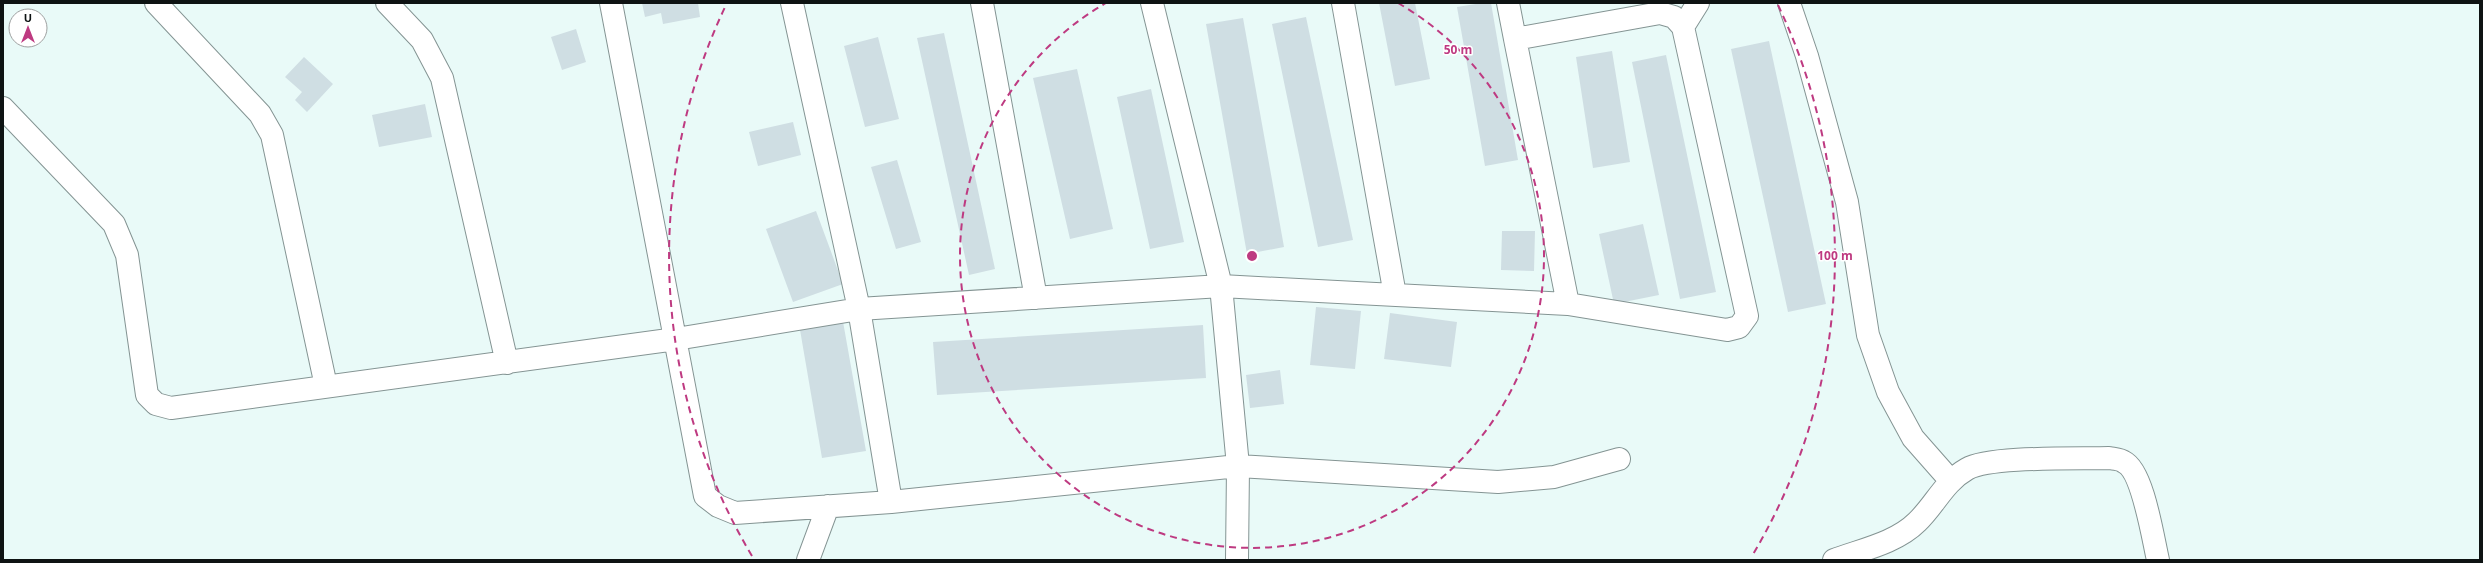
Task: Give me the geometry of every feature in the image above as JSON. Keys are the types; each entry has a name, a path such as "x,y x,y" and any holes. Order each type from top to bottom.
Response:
{"street":[{"path":"156,3 260,114 272,135 326,386"},
{"path":"387,3 422,40 442,78 508,363"},
{"path":"611,3 705,496 718,506 735,512 892,502 1238,466 1498,482 1554,477 1619,459"},
{"path":"792,3 859,309 892,502"},
{"path":"982,3 1036,298"},
{"path":"1152,3 1221,286 1238,466 1237,560"},
{"path":"1343,3 1395,294"},
{"path":"1508,3 1568,304"},
{"path":"1683,27 1698,3"},
{"path":"1789,3 1807,56 1847,202 1868,334 1888,392 1913,438 1950,480"},
{"path":"3,108 114,224 127,255 147,394 156,404 171,408 676,339 859,309 1221,286 1568,304 1727,330 1739,327 1746,316 1683,27 1674,16 1660,13 1515,39"},
{"path":"1834,560 1900,535 1917,522 1950,480 1968,468 1992,462 2109,458 2125,462 2132,469 2140,486 2158,560"},
{"path":"808,560 828,506"}],"building":[{"path":"642,3 698,3 700,17 663,24 661,13 645,17"},
{"path":"1379,3 1415,3 1430,79 1395,86"},
{"path":"1491,3 1518,160 1485,166 1457,7"},
{"path":"1306,17 1353,240 1318,247 1272,24"},
{"path":"1243,18 1284,247 1247,254 1206,24"},
{"path":"576,29 586,62 562,70 551,37"},
{"path":"944,33 995,269 969,275 917,38"},
{"path":"878,37 899,119 865,127 844,46"},
{"path":"1769,41 1826,304 1788,312 1731,49"},
{"path":"1612,51 1630,162 1593,168 1576,57"},
{"path":"1666,55 1716,292 1680,299 1632,62"},
{"path":"304,57 333,84 307,112 295,100 302,92 285,77"},
{"path":"1077,69 1113,229 1070,239 1033,78"},
{"path":"1151,89 1184,242 1150,249 1117,97"},
{"path":"425,104 432,137 379,147 372,115"},
{"path":"793,122 801,155 758,166 749,132"},
{"path":"897,160 921,242 896,249 871,167"},
{"path":"816,211 843,284 793,302 766,229"},
{"path":"1643,224 1659,295 1614,304 1599,234"},
{"path":"1502,231 1535,231 1534,271 1501,270"},
{"path":"1316,307 1361,311 1355,369 1310,365"},
{"path":"1390,313 1457,322 1451,367 1384,359"},
{"path":"842,316 866,451 822,458 799,324"},
{"path":"1203,325 1206,378 937,395 933,342"},
{"path":"1280,370 1284,404 1250,408 1246,375"}]}
